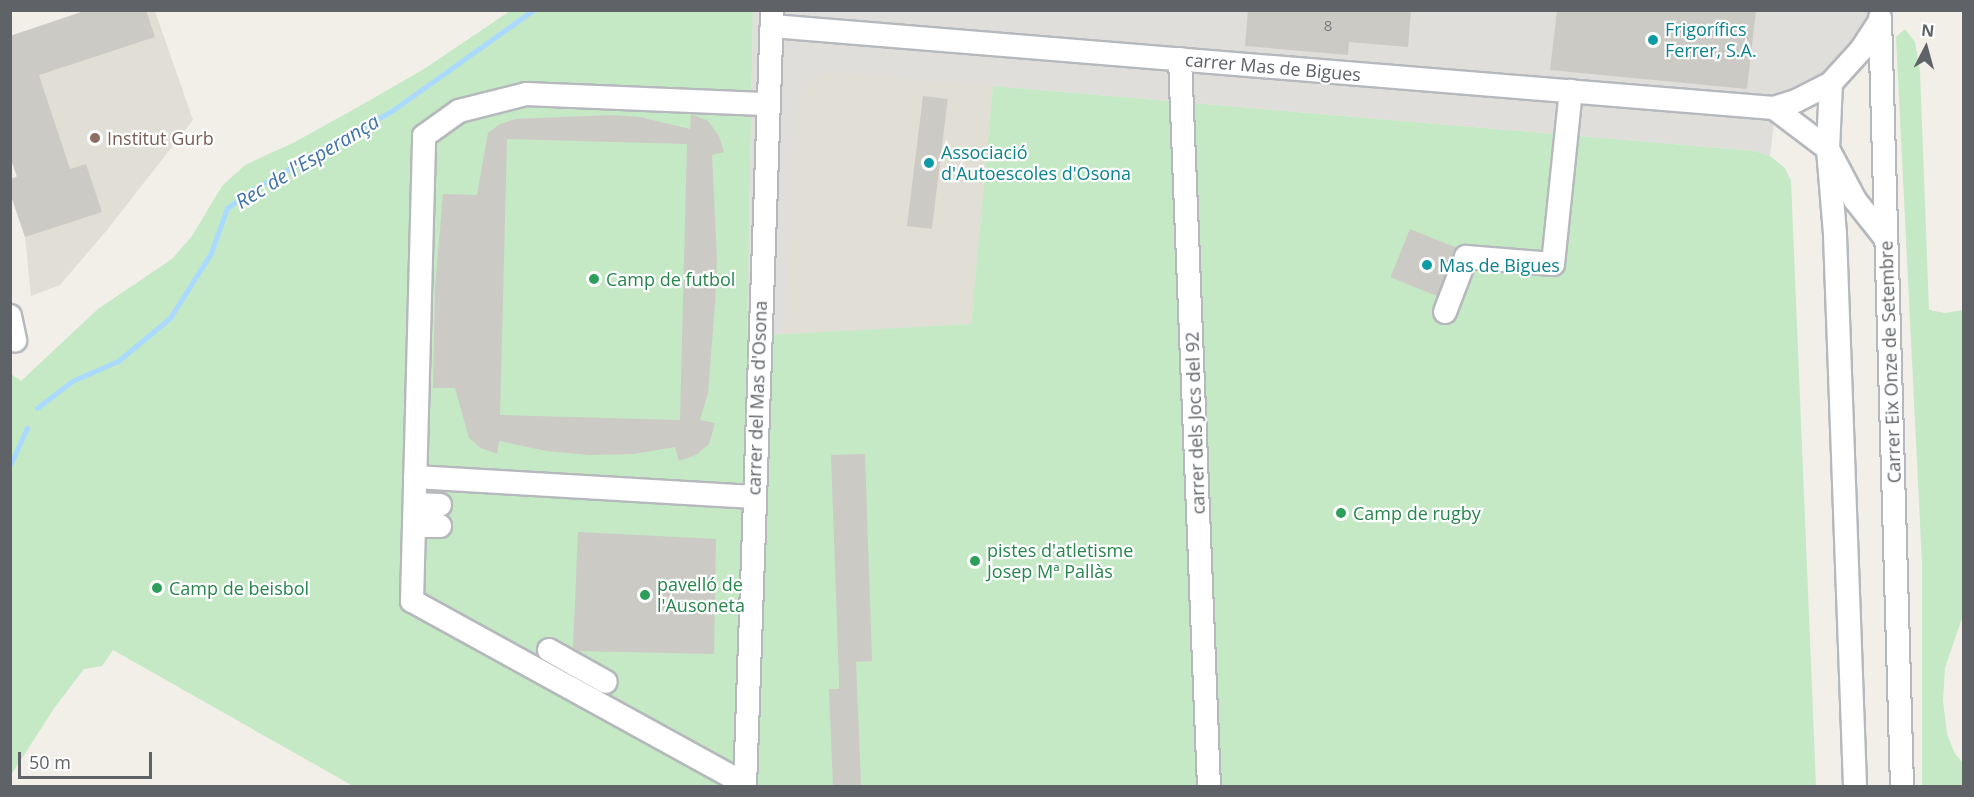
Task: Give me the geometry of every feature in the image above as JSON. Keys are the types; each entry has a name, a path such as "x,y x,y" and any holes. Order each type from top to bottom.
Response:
{"street":[{"name":"carrer Mas de Bigues","path":"772,18 1180,59 1774,108 1796,101 1831,83 1861,50 1880,16"},
{"name":"Carrer Eix Onze de Setembre","path":"1880,16 1902,786"},
{"name":"carrer del Mas d'Osona","path":"745,785 753,497 772,18"},
{"name":"carrer dels Jocs del 92","path":"1180,59 1209,786"},
{"path":"1831,83 1828,149 1856,786"},
{"path":"1446,312 1466,257 1553,264 1571,91"},
{"path":"745,785 699,750 636,714 412,601 424,136 459,111 526,94 769,104"},
{"path":"1774,108 1828,149 1855,200 1886,239"},
{"path":"1832,218 1840,205 1855,200"},
{"path":"10,315 15,340"},
{"path":"416,477 753,497"},
{"path":"414,515 440,516"},
{"path":"549,650 606,682"},
{"name":"Carrer Eix Onze de Setembre","path":"1893,786 1899,714"}],"shaded area":[{"name":"Institut Gurb","path":"87,11 155,11 193,120 107,230 60,285 31,296 25,237 11,193 11,179 17,176 10,156 10,36"},
{"path":"753,11 1873,11 1873,18 1834,69 1812,84 1777,97 1770,156 1754,151 993,86 971,324 747,336"},
{"path":"827,72 993,86 971,324 784,334 797,98 813,78"}],"green space":[{"path":"510,11 753,11 747,336 971,324 993,86 1754,151 1770,156 1785,168 1791,181 1816,786 353,786 113,650 102,666 84,669 55,707 11,775 10,370 11,374 21,381 98,309 172,259 192,236 222,186 245,165 295,142 424,69"},
{"path":"1905,29 1915,42 1920,72 1929,310 1945,313 1963,310 1963,615 1945,668 1943,701 1947,734 1955,754 1963,763 1963,786 1922,786 1922,563 1896,37"}],"building":[{"path":"87,10 146,10 155,37 39,75 70,169 86,164 102,212 25,237 10,193 10,179 17,177 10,156 10,36"},
{"path":"1248,10 1411,10 1408,47 1349,42 1348,55 1245,46"},
{"name":"Frigorífics Ferrer, S.A.","path":"1557,10 1756,10 1747,89 1550,70"},
{"name":"Associació d'Autoescoles d'Osona","path":"923,96 948,99 932,229 907,226"},
{"name":"Camp de futbol","path":"691,114 708,121 719,136 724,152 712,155 717,259 715,304 708,393 700,420 715,423 709,444 696,455 679,461 675,447 633,454 589,455 547,451 499,441 497,454 481,448 469,438 455,388 433,388 435,288 443,194 477,195 488,133 500,124 516,119 611,115 640,117 690,129","holes":["507,139 687,144 680,420 500,415"]},
{"name":"Mas de Bigues","path":"1410,229 1456,248 1437,296 1391,277"},
{"path":"865,454 872,661 856,662 861,786 833,786 829,689 839,689 839,679 831,455"},
{"name":"pavelló de l'Ausoneta","path":"578,532 716,539 714,654 578,651 573,648"}],"waterway":[{"name":"Rec de l'Esperança","path":"37,408 72,381 118,361 170,318 211,253 227,208 250,191 393,110 533,10"},
{"name":"Rec de l'Esperança","path":"10,465 27,428"}],"place":[{"name":"Frigorífics Ferrer, S.A.","path":"1653,40"},
{"name":"Institut Gurb","path":"95,138"},
{"name":"Associació d'Autoescoles d'Osona","path":"929,163"},
{"name":"Mas de Bigues","path":"1427,265"},
{"name":"Camp de futbol","path":"594,279"},
{"name":"Camp de rugby","path":"1341,513"},
{"name":"pistes d'atletisme Josep Mª Pallàs","path":"975,561"},
{"name":"Camp de beisbol","path":"157,588"},
{"name":"pavelló de l'Ausoneta","path":"645,595"}]}
